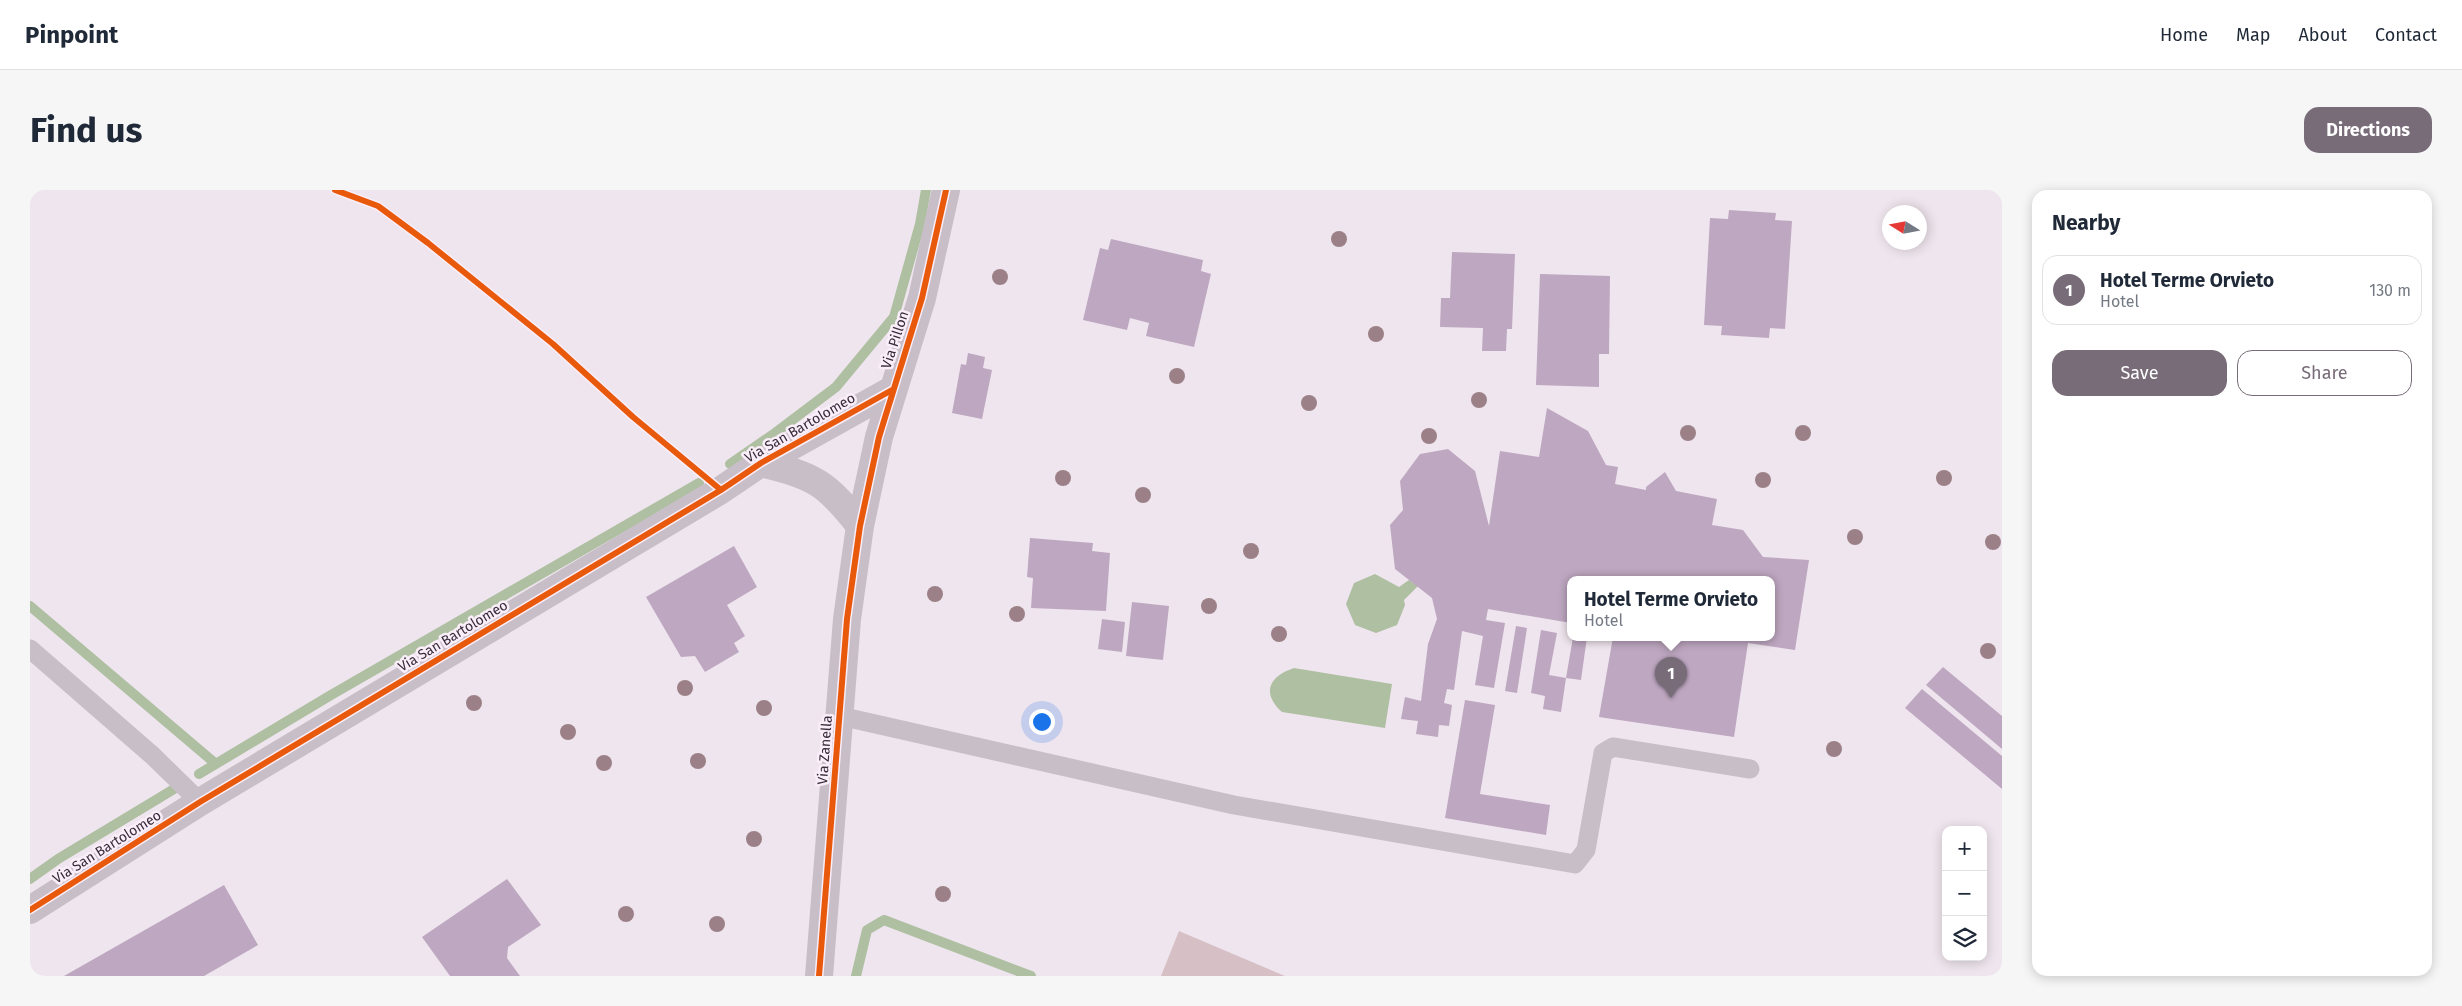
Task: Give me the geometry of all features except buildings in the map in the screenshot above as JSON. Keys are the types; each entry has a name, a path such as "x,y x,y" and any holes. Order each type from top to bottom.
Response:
{"street":[{"name":"Via Pillon","path":"860,526 879,437 922,298 946,190"},
{"name":"Via San Bartolomeo","path":"30,910 200,802 721,490 761,463 892,390"},
{"name":"Via San Bartolomeo","path":"761,463 801,473 823,485 844,505 860,526"},
{"name":"Via Zanella","path":"819,976 847,619 860,526"}],"lane":[{"path":"30,649 153,756 200,802"},
{"path":"840,716 1234,805 1575,864 1586,850 1603,753 1613,747 1750,769"}],"shaded area":[{"path":"1375,574 1399,587 1409,580 1418,586 1404,600 1405,605 1397,625 1376,633 1355,625 1346,604 1354,583"},
{"path":"1294,668 1392,684 1385,728 1282,712 1275,705 1272,698 1271,686 1274,680 1285,671"},
{"path":"1179,931 1285,976 1161,976"}],"waterway":[{"path":"730,464 836,387 894,317 920,224 926,190"},
{"path":"199,774 331,695 699,483"},
{"path":"30,606 216,764"},
{"path":"30,879 58,859 174,789"},
{"path":"856,976 867,930 884,920 1031,976"}],"cycle path":[{"path":"335,190 378,206 428,243 553,344 633,417 721,490"},
{"path":"819,976 847,619 860,526 879,437 922,298 946,190"},
{"path":"30,910 200,802 721,490 761,463 892,390"}],"place":[{"name":"Hotel Terme Orvieto","path":"1671,698"}]}
